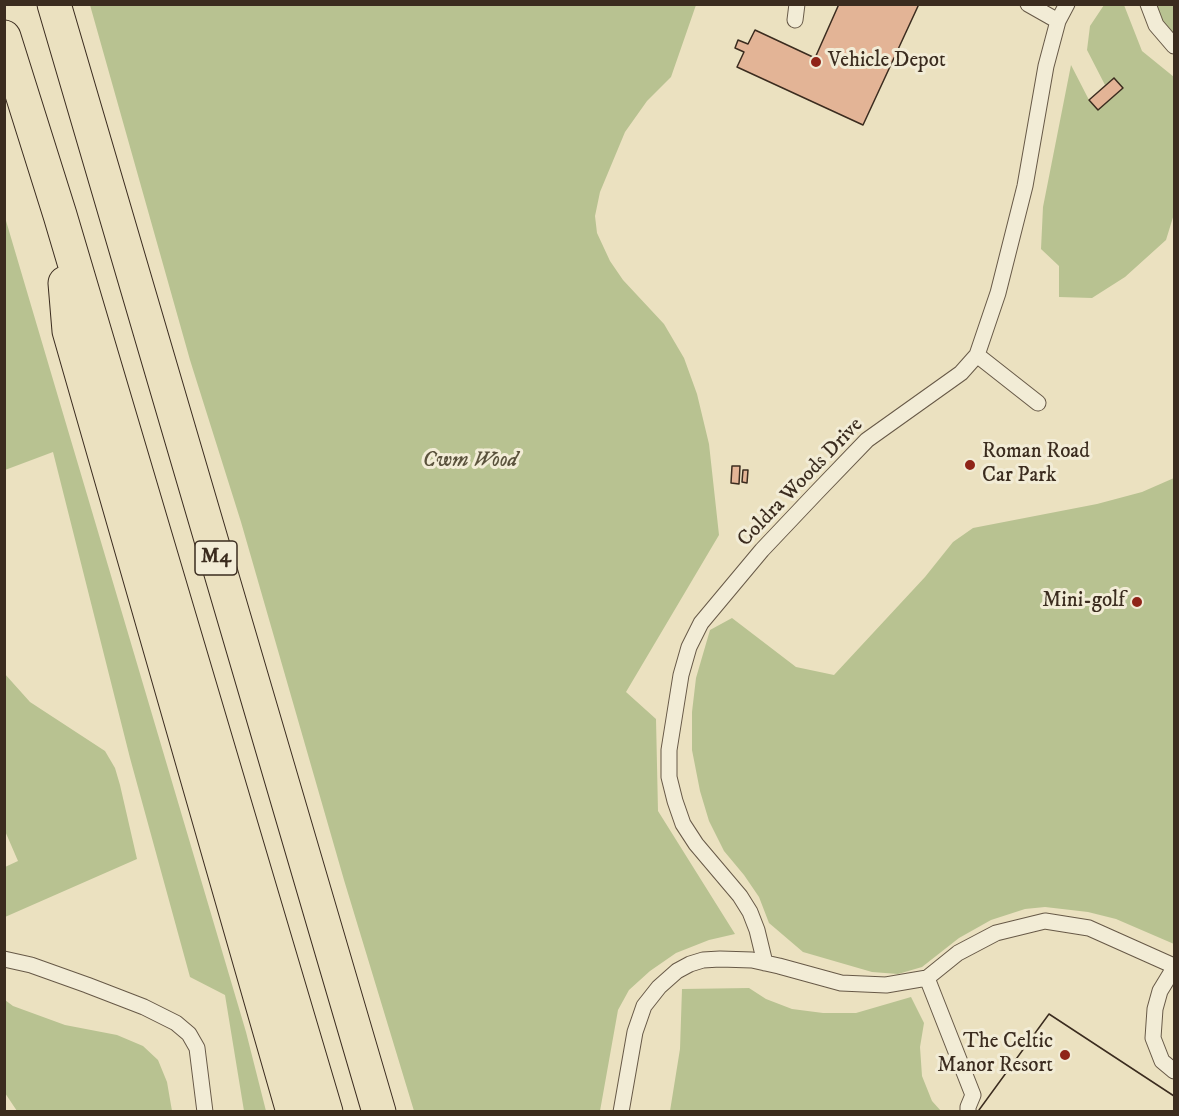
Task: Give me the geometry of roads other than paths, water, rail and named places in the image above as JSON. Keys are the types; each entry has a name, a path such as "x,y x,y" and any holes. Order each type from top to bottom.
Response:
{"highway":[{"name":"M4","path":"54,4 379,1112"},
{"name":"M4","path":"4,37 60,215 326,1112"},
{"name":"M4","path":"60,215 69,331 293,1112"}],"lane":[{"path":"795,20 797,4"},
{"path":"1028,4 1058,21"},
{"name":"Coldra Woods Drive","path":"765,963 750,912 683,824 669,777 669,750 681,675 688,647 701,623 762,550 867,440 961,373 977,355 998,293 1025,186 1046,66 1058,21 1067,4"},
{"path":"1148,4 1156,25 1174,46"},
{"path":"977,355 1038,403"},
{"path":"621,1112 635,1032 644,1006 659,987 690,964 704,960 736,959 765,963 825,980 862,985 904,983 927,978 958,953 996,933 1044,921 1089,928 1174,967 1160,991 1155,1010 1153,1038 1162,1061 1174,1071"},
{"path":"4,958 87,985 144,1007 176,1023 189,1034 197,1048 205,1112"},
{"path":"927,978 973,1095 968,1112"}],"place":[{"name":"Vehicle Depot","path":"816,62"},
{"name":"Roman Road Car Park","path":"970,465"},
{"name":"Mini-golf","path":"1137,602"},
{"name":"The Celtic Manor Resort","path":"1065,1055"}],"park label":[{"name":"Cwm Wood","path":"470,462"}]}
